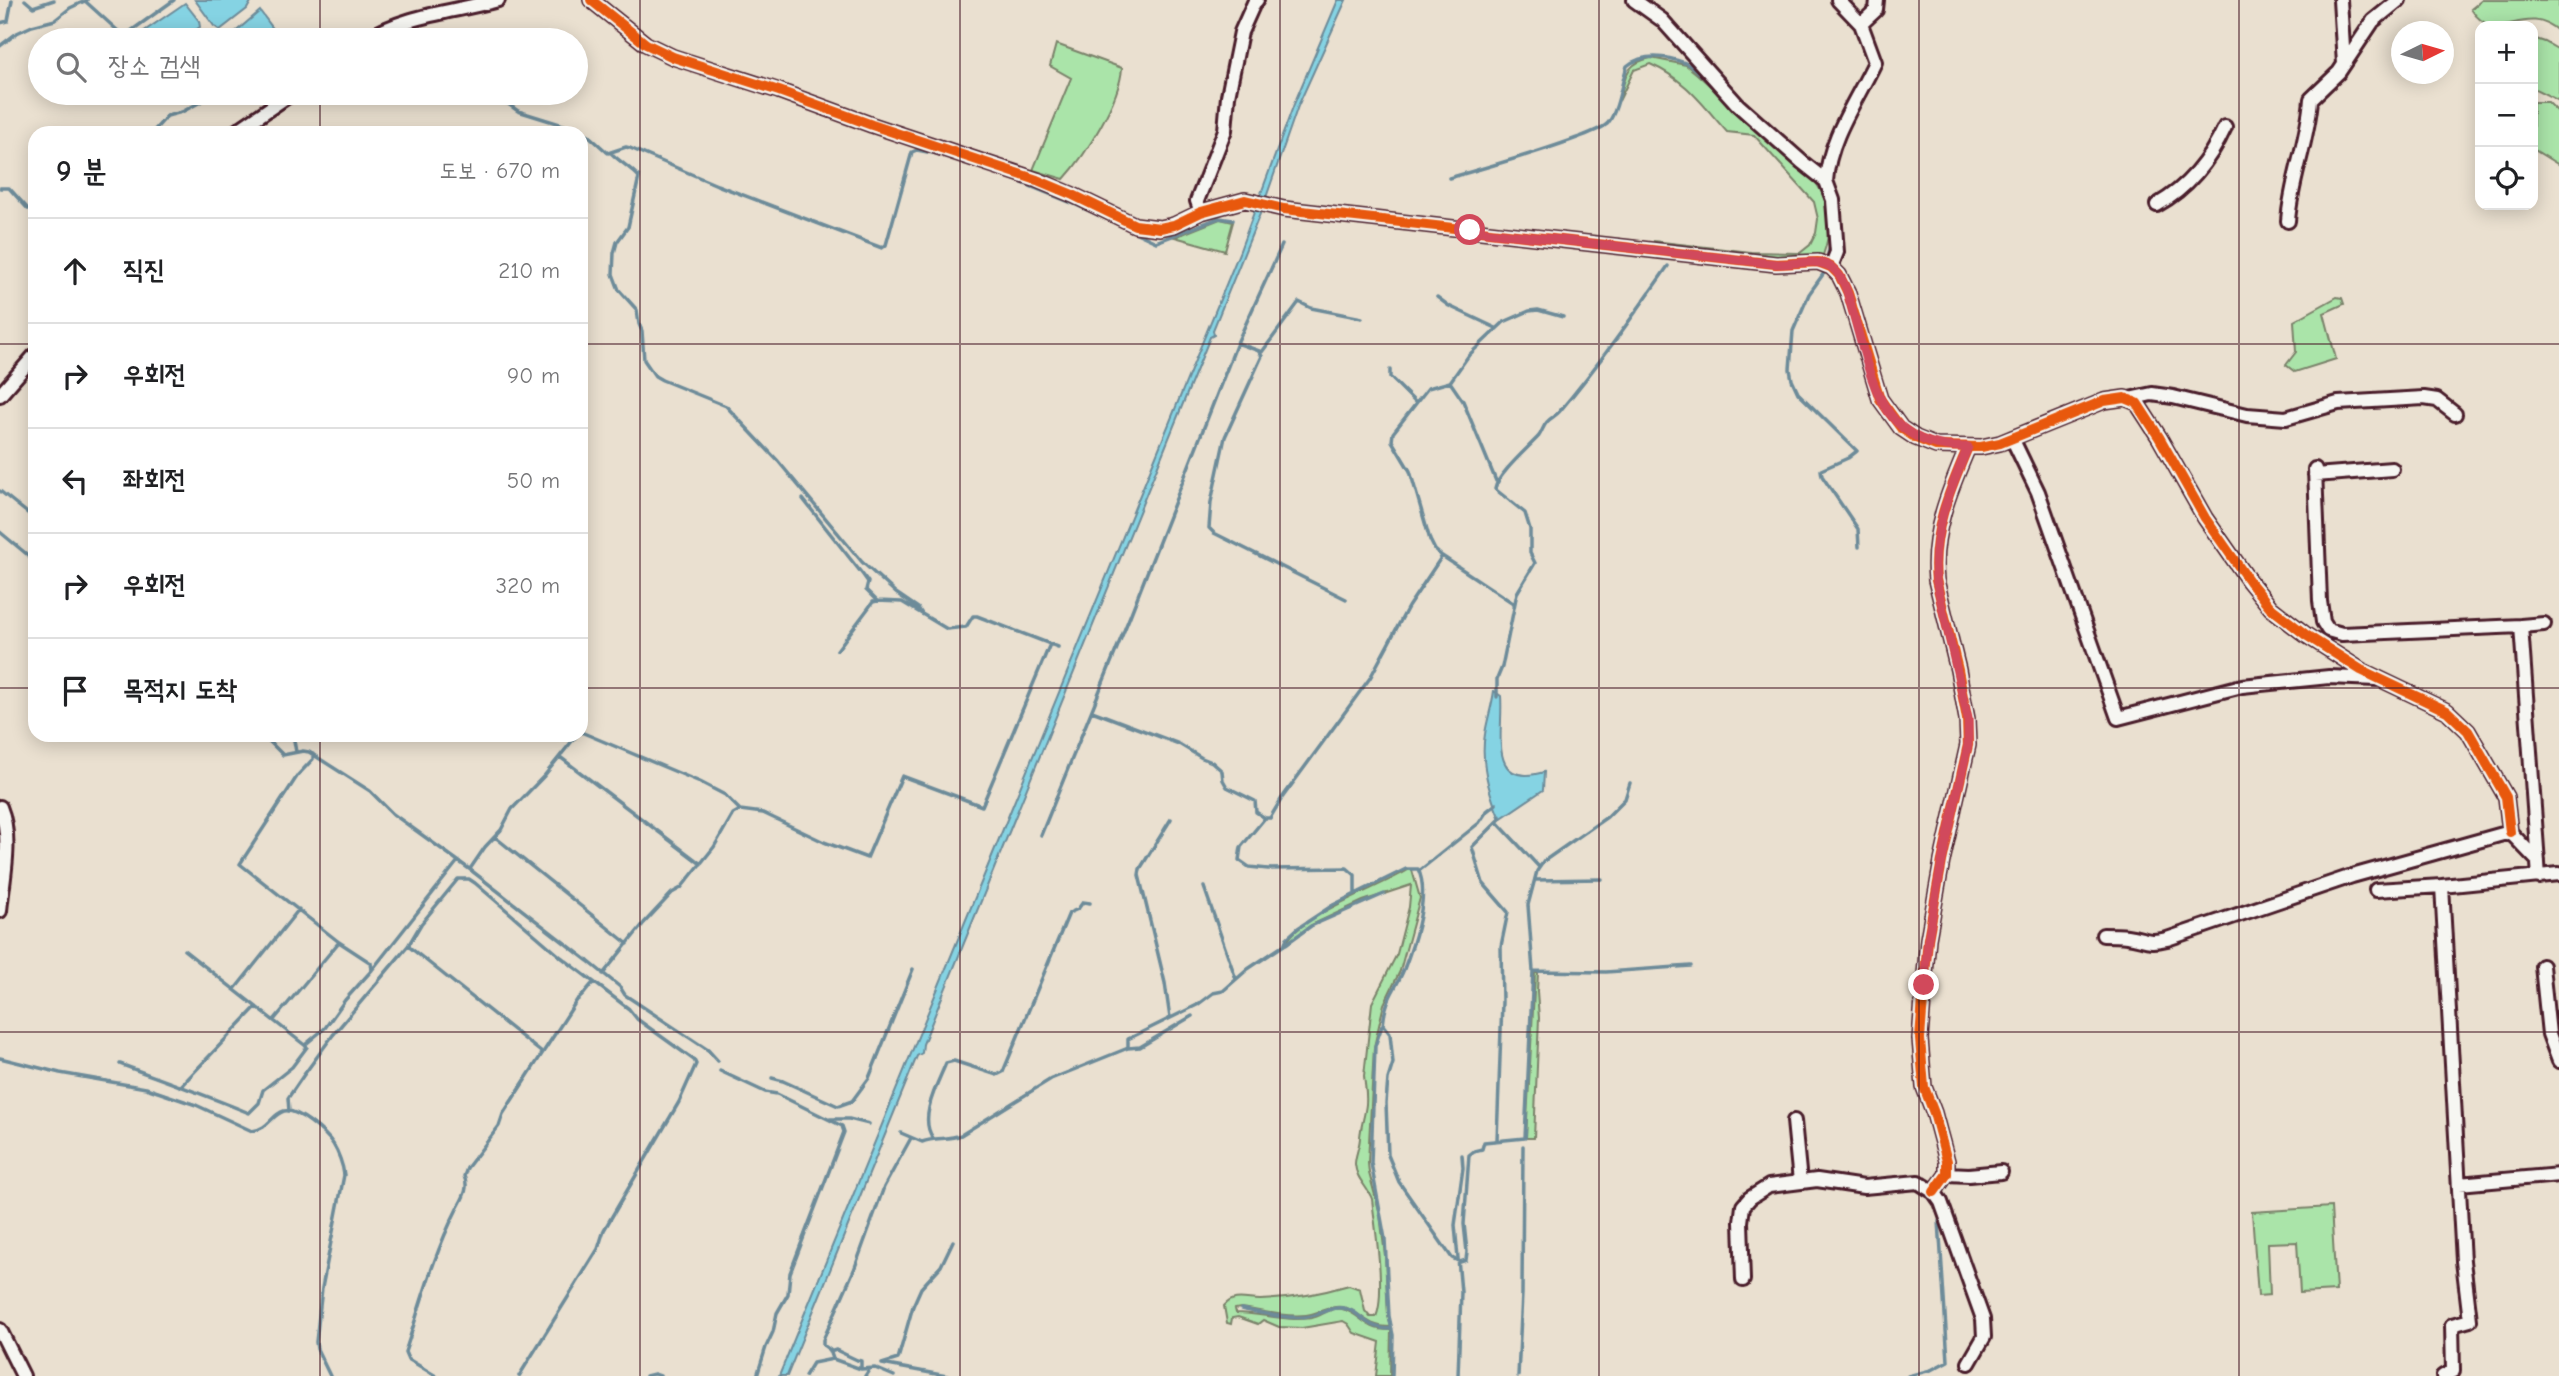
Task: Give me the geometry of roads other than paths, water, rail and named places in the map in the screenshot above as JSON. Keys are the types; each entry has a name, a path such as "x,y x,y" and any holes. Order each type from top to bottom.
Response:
{"street":[{"path":"386,28 498,0"},
{"path":"591,0 646,44 673,57 1037,180 1135,225 1160,228 1174,225 1201,212 1245,200 1284,209 1776,264 1818,262 1831,267 1839,275 1848,293 1880,399 1890,416 1916,438 1936,446 1981,447 2012,438 2104,401 2152,394 2247,415 2286,418 2338,403 2424,398 2437,400 2455,414"},
{"path":"1201,212 1197,201 1225,130 1228,96 1241,32 1257,0"},
{"path":"1634,0 1662,20 1738,105 1826,181"},
{"path":"1831,267 1837,252 1833,200 1826,181 1828,164 1834,144 1875,62 1861,24 1838,0"},
{"path":"1861,24 1876,10 1877,0"},
{"path":"2340,0 2344,65"},
{"path":"2288,221 2289,203 2309,124 2311,99 2344,65 2373,21 2399,0"},
{"path":"244,126 275,105"},
{"path":"2157,205 2170,198 2198,174 2225,127"},
{"path":"0,395 28,363"},
{"path":"2129,399 2137,403 2146,416 2205,518 2271,608 2306,635 2382,680 2447,711 2468,731 2506,797 2510,832 2538,861"},
{"path":"2012,438 2038,492 2118,718 2242,686 2329,677 2382,680"},
{"path":"1934,1192 1947,1174 1942,1140 1924,1087 1920,1039 1928,939 1947,835 1968,745 1968,719 1934,564 1943,510 1968,447"},
{"path":"2392,469 2315,472 2320,601 2323,622 2328,630 2342,634 2543,624"},
{"path":"2521,626 2539,877"},
{"path":"0,807 5,819 7,842 0,911"},
{"path":"2104,935 2131,936 2141,941 2154,942 2167,939 2352,876 2510,832"},
{"path":"2376,890 2559,874"},
{"path":"2442,886 2463,1261 2470,1320 2452,1325 2453,1371 2443,1376"},
{"path":"2542,966 2549,1034 2559,1061"},
{"path":"1794,1121 1800,1182"},
{"path":"1947,1174 2001,1172"},
{"path":"2459,1184 2559,1175"},
{"path":"1743,1280 1743,1206 1769,1186 1817,1180 1864,1187 1918,1182 1934,1192 1949,1222 1985,1327 1984,1336 1969,1363"},
{"path":"0,1330 23,1376"}],"water":[{"path":"195,0 252,0 247,9 223,28 214,26"},
{"path":"1338,0 1346,0 1298,106 1262,209 1213,330 1214,335 1210,337 923,1044 922,1053 917,1056 787,1376 779,1376 1239,253 1294,104"},
{"path":"185,3 199,21 200,27 198,28 149,28"},
{"path":"260,11 273,28 240,28"},
{"path":"1494,691 1501,696 1502,754 1506,765 1513,772 1526,775 1544,772 1543,790 1500,819 1489,788 1484,756 1485,734"}],"waterway":[{"path":"0,23 8,21 12,0"},
{"path":"25,0 33,7 54,0"},
{"path":"0,46 17,33 55,20 70,8 87,0"},
{"path":"135,28 174,0"},
{"path":"85,1 115,28"},
{"path":"1449,178 1534,153 1599,129 1608,123 1614,111 1627,66 1640,59 1663,57 1685,63 1699,72 1719,93"},
{"path":"158,126 167,116 195,105"},
{"path":"510,105 518,111 566,126"},
{"path":"588,135 608,153 630,148 717,185 882,248 886,245 912,152 917,150 948,156"},
{"path":"611,153 639,177 628,227 617,242 614,253 613,274 619,290 637,310 644,360 655,376 662,380 726,406 778,461 862,562 922,614"},
{"path":"998,173 1156,242 1219,218 1233,220"},
{"path":"0,188 9,188 28,209"},
{"path":"1828,254 1831,242"},
{"path":"1041,835 1237,343 1282,245"},
{"path":"1497,697 1497,679 1502,667 1517,593 1535,563 1530,553 1530,529 1525,513 1495,489 1497,483 1588,377 1668,266"},
{"path":"1824,273 1809,294 1793,331 1790,369 1798,393 1857,451 1821,470 1822,476 1858,529 1859,547"},
{"path":"1437,297 1449,306 1496,328"},
{"path":"1237,343 1262,352 1299,302 1311,308 1362,318"},
{"path":"1450,382 1469,355 1504,322 1538,310 1563,317"},
{"path":"1259,352 1262,356 1225,437 1211,502 1209,528 1214,533 1346,599"},
{"path":"1390,370 1390,377 1416,403"},
{"path":"1355,893 1355,875 1347,868 1249,867 1239,860 1241,847 1265,818 1270,818 1370,678 1408,607 1442,556 1430,540 1410,471 1392,441 1393,433 1428,388 1450,382 1463,401 1496,481"},
{"path":"0,491 28,513"},
{"path":"803,499 863,575 868,582 866,590 877,601"},
{"path":"0,532 28,555"},
{"path":"1442,556 1513,603"},
{"path":"837,650 873,602 877,601 902,602 947,629 966,627 973,616 977,616 1058,647"},
{"path":"603,974 644,923 672,893 681,888 714,847 733,814 740,810 763,813 824,842 867,858 902,776 982,806 1050,644"},
{"path":"1092,711 1179,744 1212,762 1222,771 1227,787 1255,801 1256,812 1265,818"},
{"path":"588,735 700,782 725,795 740,810"},
{"path":"270,742 283,755 309,752 370,791 393,814 588,961 620,987 625,995 708,1050 718,1061"},
{"path":"294,742 296,752"},
{"path":"470,869 501,830 512,809 571,742"},
{"path":"313,754 313,759 298,775 240,864 339,942 371,963 372,970"},
{"path":"560,757 701,864"},
{"path":"901,1133 922,1142 961,1135 1051,1079 1128,1048 1128,1039 1197,1005 1213,993 1223,991 1248,969 1284,945 1287,938 1298,928 1333,905 1406,869 1418,869 1423,892 1420,919 1404,969 1384,1015 1383,1025 1390,1034 1393,1063 1388,1079 1386,1103 1388,1155 1399,1182 1452,1258 1460,1262 1466,1260 1464,1224 1469,1155 1482,1149 1484,1142 1525,1138 1533,971 1528,905 1537,871 1544,861 1607,817 1625,799 1630,783"},
{"path":"1419,871 1479,823 1496,804"},
{"path":"1497,1140 1502,1002 1501,946 1508,912 1483,883 1472,847 1500,816"},
{"path":"1170,1018 1165,983 1139,875 1140,869 1171,819"},
{"path":"1497,822 1539,867"},
{"path":"495,837 628,944"},
{"path":"306,1044 325,1028 458,861"},
{"path":"519,1376 598,1249 604,1230 679,1102 696,1064 561,957 475,883 469,879 458,879 421,924 408,946 542,1053"},
{"path":"1535,880 1602,879"},
{"path":"1204,887 1236,979"},
{"path":"1286,944 1311,926 1384,894"},
{"path":"933,1138 929,1130 928,1111 946,1063 954,1061 997,1075 1003,1072 1069,913 1078,909 1083,902 1090,903"},
{"path":"235,989 299,909"},
{"path":"274,1020 339,942"},
{"path":"289,1111 288,1098 303,1076 333,1035 408,946"},
{"path":"120,1064 249,1113 259,1103 263,1090 292,1067 307,1047 184,950"},
{"path":"1533,971 1606,972 1691,966"},
{"path":"772,1078 838,1106 852,1101 869,1078 913,969"},
{"path":"436,1376 408,1359 405,1352 434,1263 464,1194 467,1168 499,1126 503,1114 577,1000 594,982"},
{"path":"180,1087 256,1007"},
{"path":"1128,1048 1140,1047 1192,1016"},
{"path":"1382,1026 1375,1046 1371,1163 1385,1239 1389,1316 1393,1335 1392,1376"},
{"path":"0,1058 60,1073 146,1088 196,1105 252,1131 262,1128 280,1113 290,1111 311,1122 324,1134 337,1151 344,1175 322,1288 316,1342 330,1376"},
{"path":"720,1071 765,1092 777,1094 842,1126 844,1132 790,1273 788,1294 777,1313 757,1376"},
{"path":"830,1119 849,1119 869,1124"},
{"path":"805,1376 813,1363 833,1359 830,1350 823,1345 823,1340 854,1270 884,1187 911,1138"},
{"path":"1518,1376 1522,1294 1523,1146"},
{"path":"1458,1376 1461,1292 1455,1225 1463,1168 1462,1155"},
{"path":"1908,1376 1931,1370 1948,1361 1939,1221"},
{"path":"882,1364 898,1359 921,1288 941,1266 953,1241"},
{"path":"1241,1309 1298,1317 1343,1308 1375,1326 1392,1329"},
{"path":"830,1352 836,1350 861,1361 861,1368"},
{"path":"833,1359 861,1369 875,1368 894,1376"},
{"path":"882,1364 947,1376"},
{"path":"865,1376 869,1370"},
{"path":"646,1376 660,1376"}]}
